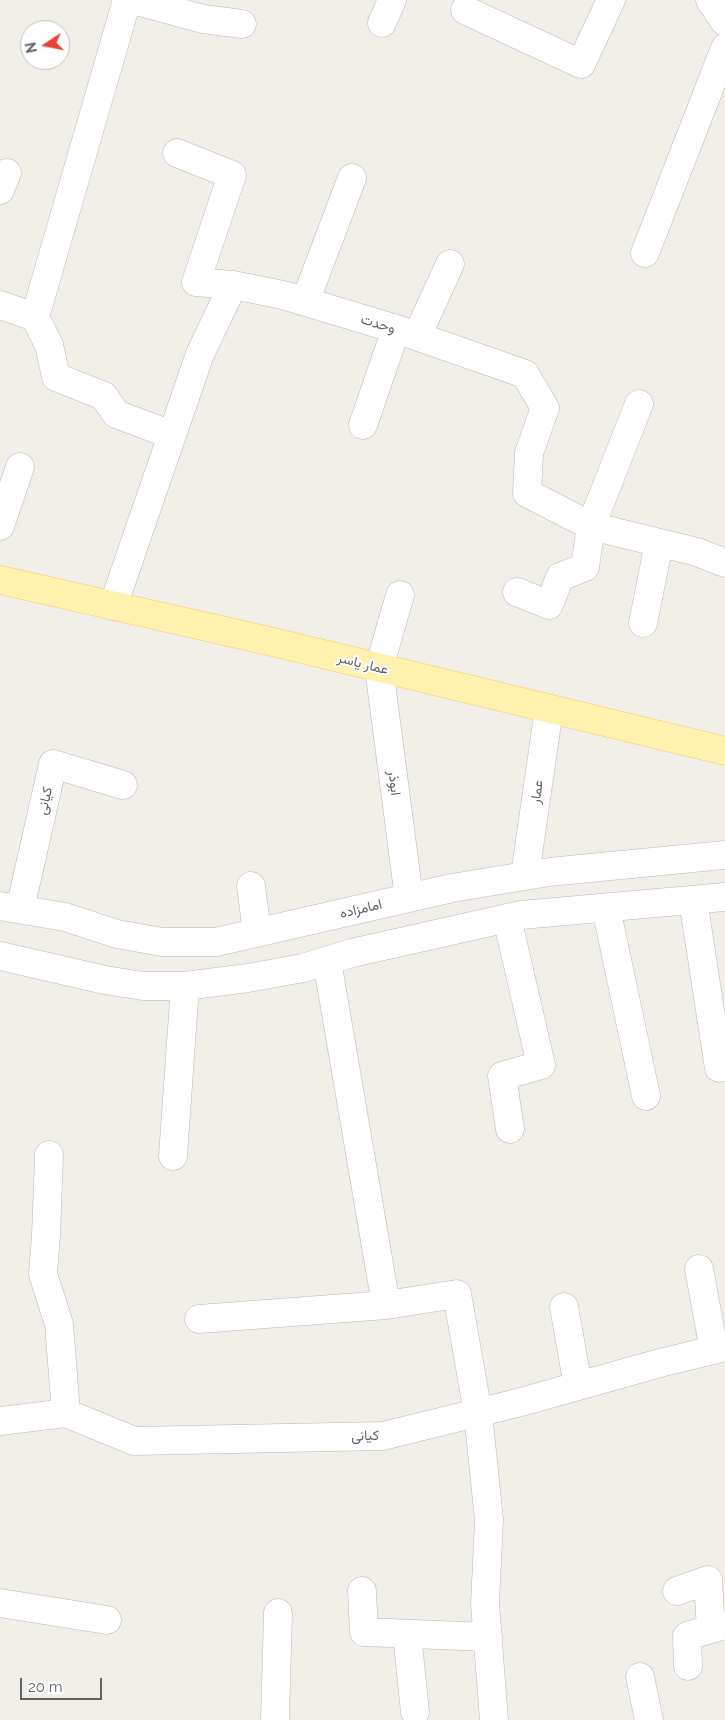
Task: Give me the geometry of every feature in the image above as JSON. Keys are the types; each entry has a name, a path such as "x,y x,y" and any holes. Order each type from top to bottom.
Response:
{"main road":[{"name":"عمار یاسر","path":"0,580 725,751"}],"street":[{"path":"35,318 127,0"},
{"path":"133,0 203,19 242,24"},
{"path":"465,10 581,64 611,0"},
{"path":"710,0 725,22"},
{"path":"645,253 725,48"},
{"name":"وحدت","path":"178,153 232,175 196,282 233,285 283,295 406,333 525,374 545,408 529,453 527,493 590,526 697,552 725,562"},
{"path":"305,302 352,178"},
{"path":"363,425 406,333 450,264"},
{"path":"113,606 200,354 233,285"},
{"path":"0,305 35,318 49,345 56,377 104,396 116,414 172,435"},
{"path":"517,592 549,605 560,577 585,567 590,526 639,404"},
{"path":"2,512 20,467"},
{"path":"644,623 659,543"},
{"path":"379,668 400,595"},
{"name":"ابوذر","path":"379,668 409,898"},
{"name":"عمار","path":"525,876 549,709"},
{"name":"کیانی","path":"10,908 53,764 122,785"},
{"name":"امامزاده","path":"10,908 64,917 117,934 162,942 216,942 452,888 549,872 725,855"},
{"path":"251,886 257,932"},
{"path":"0,956 105,980 143,986 185,986 248,978 303,968 352,953 507,918 725,897"},
{"path":"693,900 719,1068"},
{"path":"606,908 646,1096"},
{"path":"507,918 541,1066 502,1076 510,1129"},
{"path":"327,961 386,1305"},
{"path":"173,1156 185,986"},
{"path":"49,1155 43,1274 59,1324 66,1413"},
{"path":"699,1269 719,1348"},
{"path":"199,1319 386,1305 456,1294 478,1413 489,1520 485,1604 494,1720"},
{"path":"564,1307 578,1386"},
{"name":"کیانی","path":"0,1421 66,1413 134,1441 383,1436 478,1413 719,1348"},
{"path":"677,1591 708,1580 718,1627 687,1636 688,1666"},
{"path":"362,1591 364,1632 488,1637"},
{"path":"0,1603 107,1620"},
{"path":"275,1720 278,1612"},
{"path":"407,1634 415,1712"},
{"path":"640,1677 649,1720"}]}
